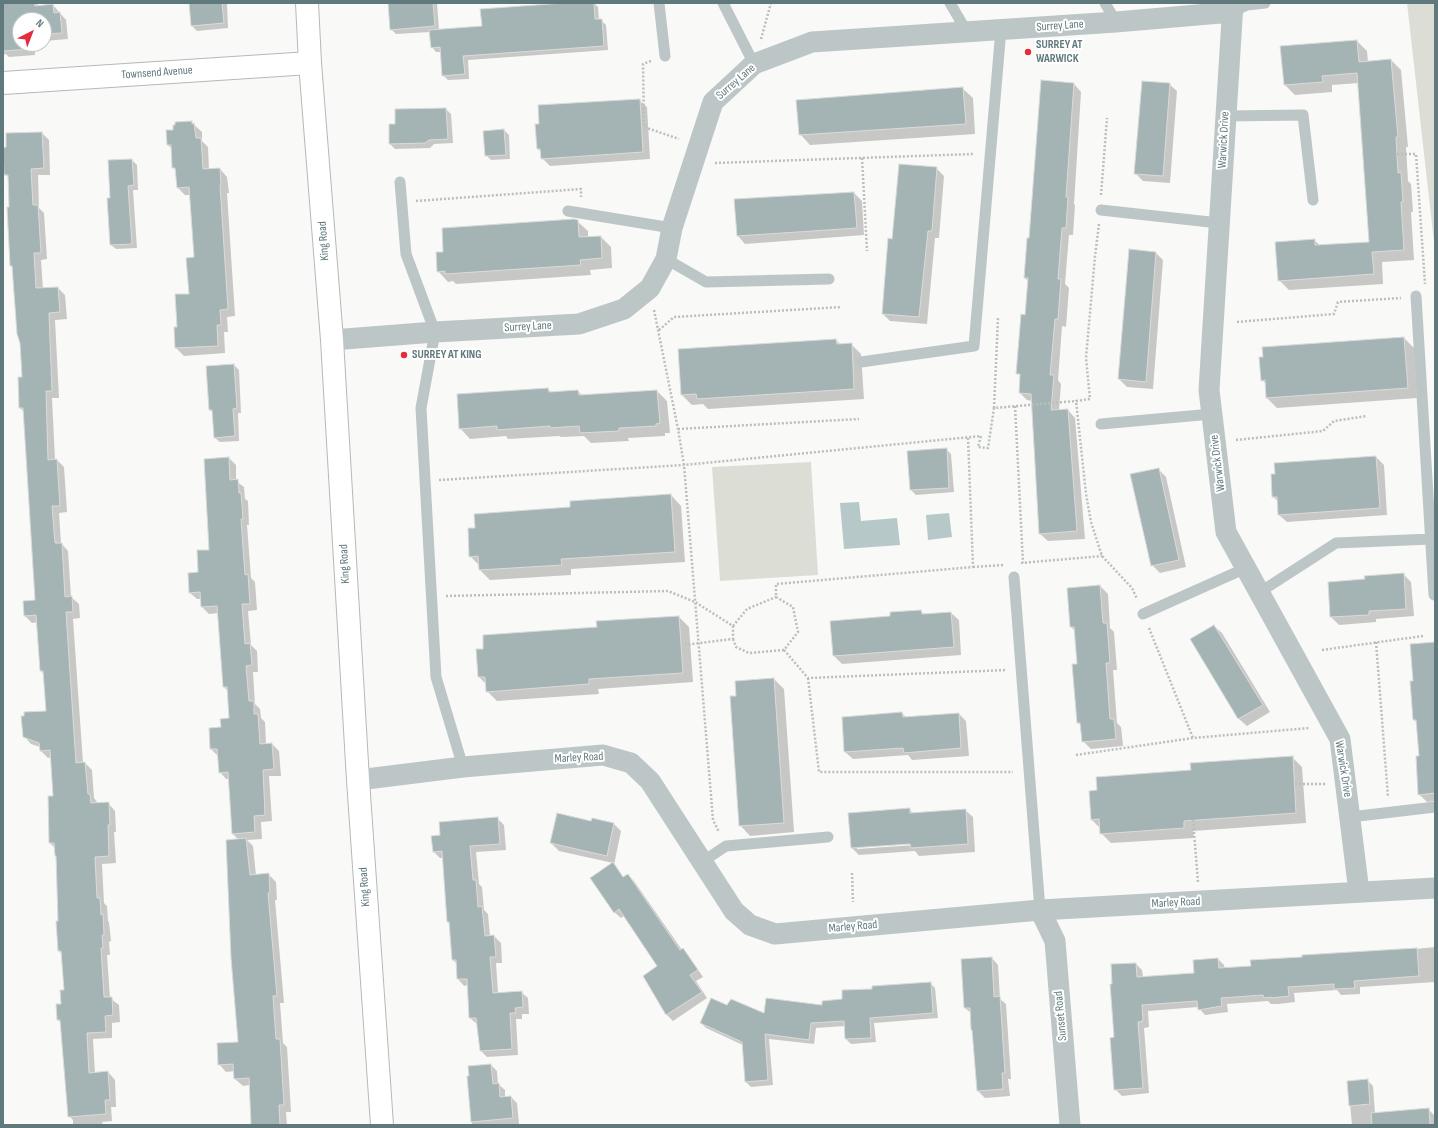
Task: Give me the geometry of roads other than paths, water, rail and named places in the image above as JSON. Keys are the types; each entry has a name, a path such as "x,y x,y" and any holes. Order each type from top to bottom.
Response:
{"main road":[{"name":"King Road","path":"307,3 310,63 332,340 358,780 382,1125"},
{"name":"Townsend Avenue","path":"3,83 310,63"}],"street":[{"name":"Surrey Lane","path":"332,340 435,332 579,324 624,309 650,288 666,259 672,228 713,102 754,64 812,42 1116,22 1232,8"},
{"name":"Warwick Drive","path":"1232,8 1209,390 1226,532 1340,739 1359,892"},
{"name":"Marley Road","path":"358,780 463,767 603,755 631,763 650,781 734,911 750,925 775,934 1040,910 1435,888"},
{"name":"Sunset Road","path":"1040,910 1055,941 1070,1125"}],"lane":[{"path":"660,3 665,56"},
{"path":"723,3 754,64"},
{"path":"950,3 967,32"},
{"path":"1105,3 1116,22"},
{"path":"1232,8 1265,3"},
{"path":"861,362 974,346 1001,30"},
{"path":"1226,116 1303,115 1313,200"},
{"path":"400,182 406,254 435,332 421,408 436,677 463,767"},
{"path":"1101,210 1219,223"},
{"path":"568,211 672,228"},
{"path":"666,259 706,282 829,279"},
{"path":"1416,296 1434,595"},
{"path":"1101,424 1212,414"},
{"path":"1260,592 1336,543 1431,539"},
{"path":"1143,614 1246,568"},
{"path":"1014,577 1040,910"},
{"path":"1350,817 1435,807"},
{"path":"702,862 726,846 828,837"}],"place":[{"name":"SURREY AT WARWICK","path":"1028,52"},
{"name":"SURREY AT KING","path":"404,355"}]}
